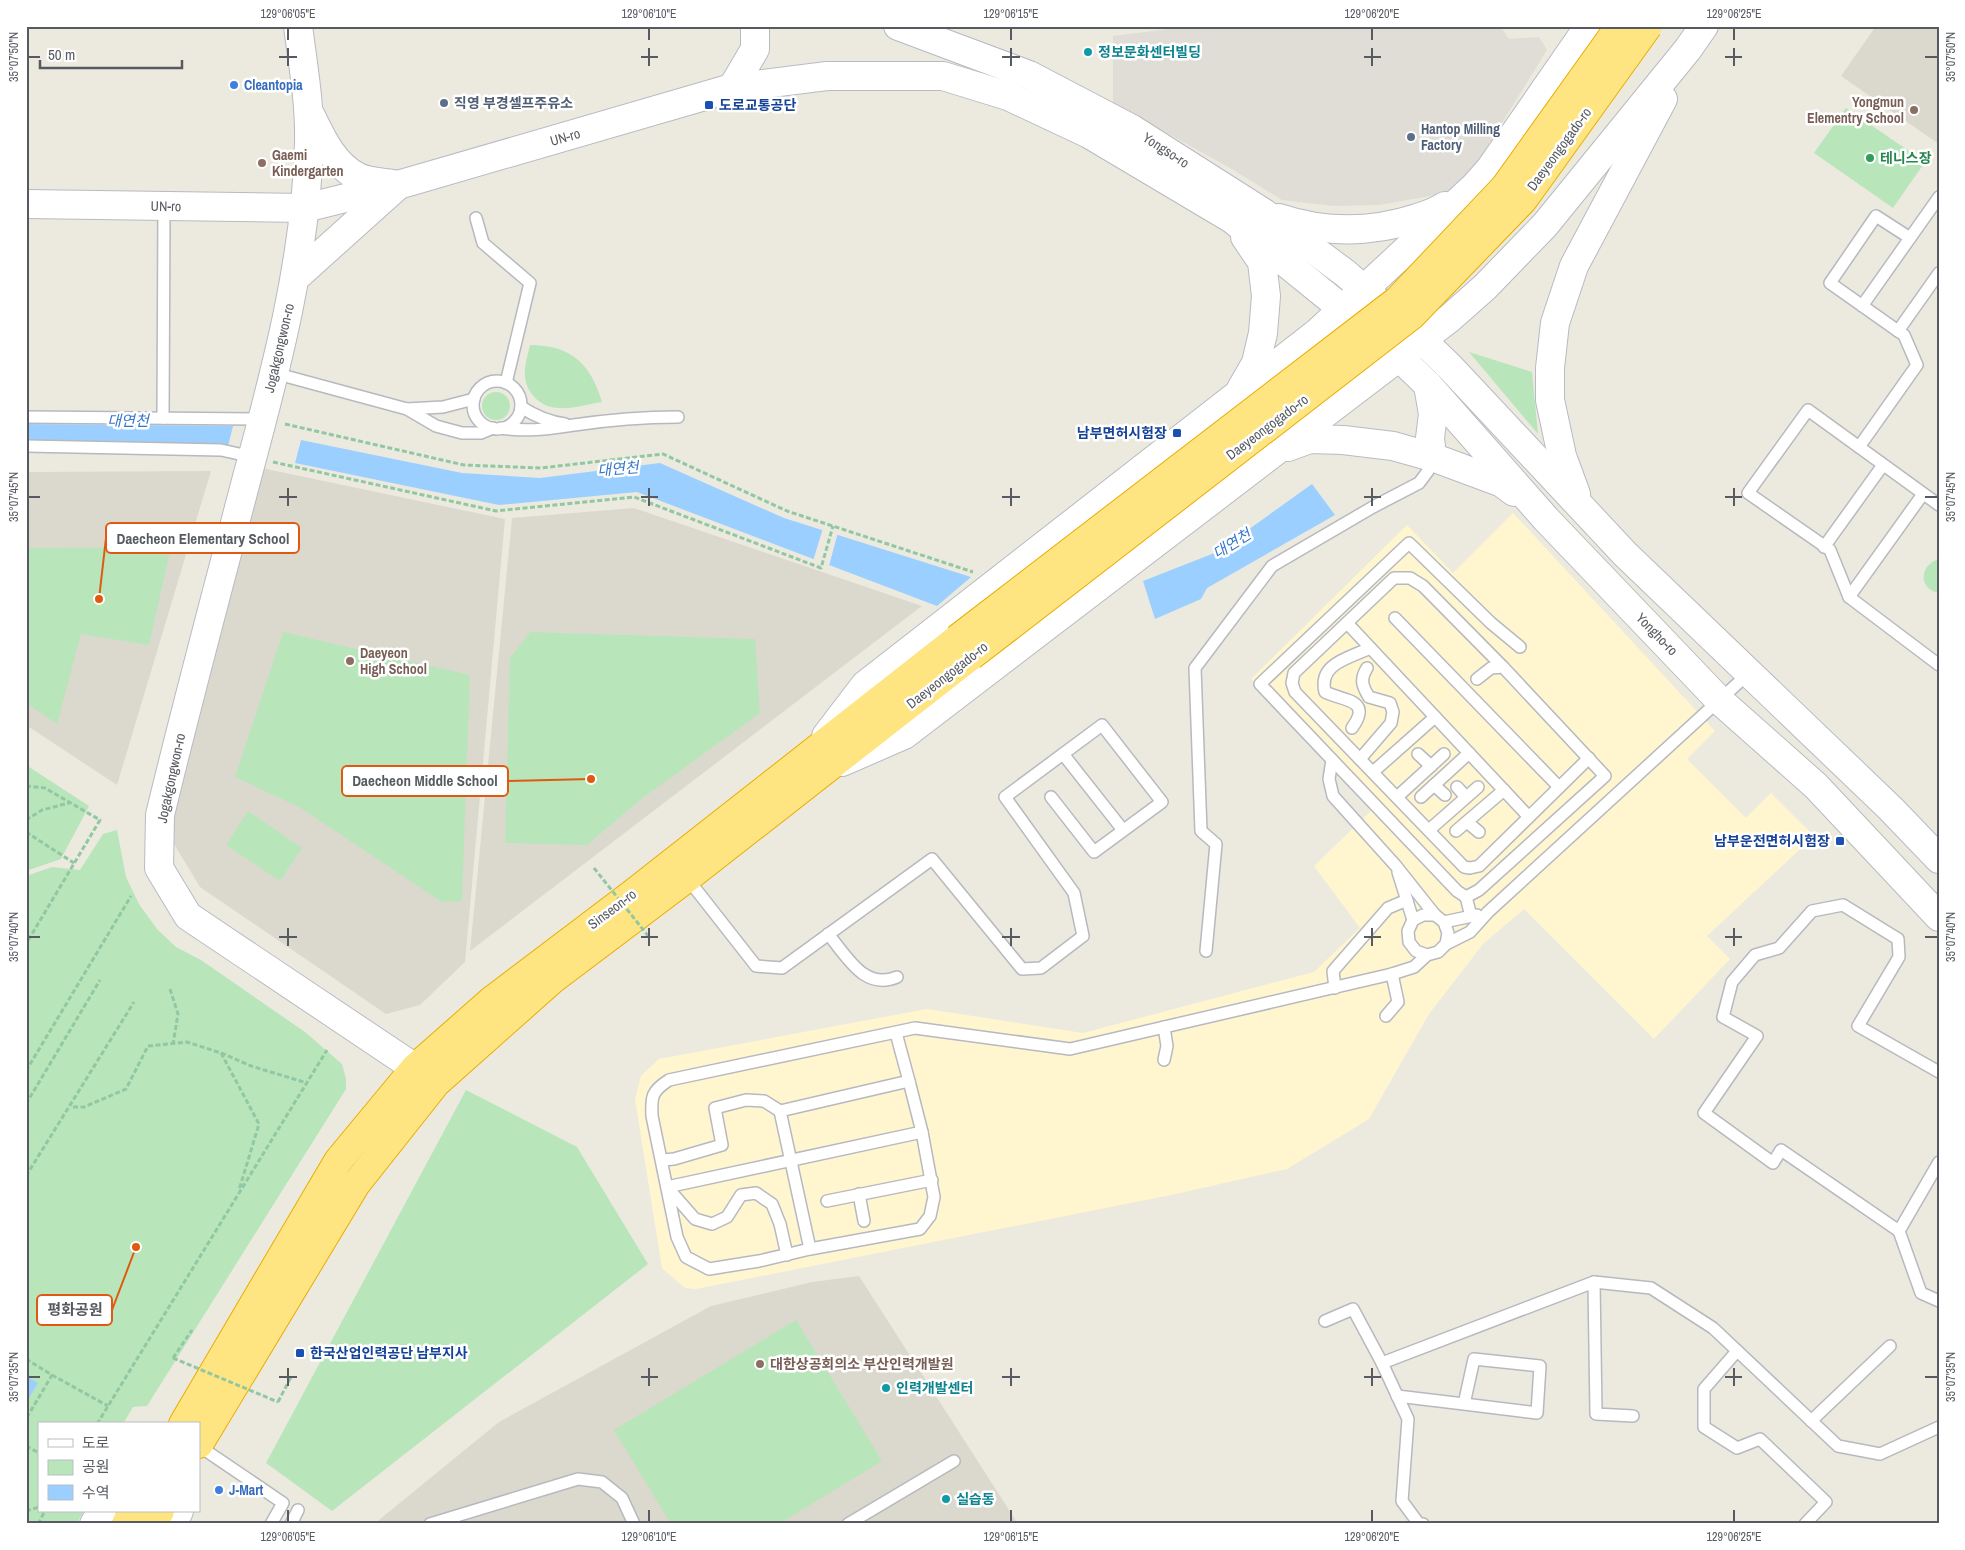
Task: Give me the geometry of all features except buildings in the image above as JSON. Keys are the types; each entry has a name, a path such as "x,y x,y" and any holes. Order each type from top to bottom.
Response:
{"highway":[{"name":"Daeyeongogado-ro","path":"820,761 1398,300 1505,187 1620,26"},
{"name":"Daeyeongogado-ro","path":"964,648 1411,316 1522,200 1648,26"},
{"path":"200,1443 356,1184 436,1083 553,979 687,878 820,761"},
{"name":"Sinseon-ro","path":"184,1422 338,1161 415,1068 491,1001 820,761"},
{"path":"126,1524 133,1512"},
{"path":"153,1524 159,1512"}],"main road":[{"path":"298,26 309,112 325,145 340,164 359,178 398,185"},
{"path":"732,88 755,49 755,26"},
{"name":"Yongso-ro","path":"898,26 1029,75 1132,128 1264,213 1345,273 1413,332"},
{"path":"820,761 865,685 1237,396 1344,310 1476,186 1490,169 1589,26"},
{"path":"820,761 904,735 1275,451 1413,332 1450,318 1485,287 1545,226 1688,49 1704,26"},
{"path":"1580,504 1562,456 1550,400 1550,368 1555,323 1574,266 1688,49"},
{"name":"UN-ro","path":"26,204 305,208 398,185 732,88 828,76 943,76 1008,96"},
{"name":"Yongso-ro","path":"1008,96 1089,134 1232,219 1391,350"},
{"name":"Jogakgongwon-ro","path":"309,112 305,208 296,277 253,457 160,815 159,868 188,916 415,1068"},
{"path":"296,277 398,185"},
{"path":"1264,213 1298,225 1336,230 1375,228 1404,223 1438,212 1476,186"},
{"path":"1232,219 1262,262 1266,296 1263,333 1256,363 1237,396"},
{"path":"1413,332 1580,504 1625,554 1891,809 1939,860"},
{"name":"Yongho-ro","path":"1391,350 1428,385 1546,519 1719,700 1816,786 1928,900 1939,917"},
{"path":"1428,385 1433,414 1430,438 1432,457"},
{"path":"1275,451 1310,439 1343,440 1393,446 1432,457 1502,483 1546,519"},
{"path":"1816,786 1809,768 1811,762 1818,760 1868,798 1891,809"},
{"path":"94,1524 101,1512"},
{"path":"173,1524 179,1512"}],"lane":[{"path":"1862,306 1939,197"},
{"path":"163,418 164,206"},
{"path":"1859,447 1916,364 1904,335 1830,283 1876,216 1910,238"},
{"path":"476,218 483,243 530,283 506,383"},
{"path":"1898,331 1939,273"},
{"path":"273,372 407,408 443,407 474,399"},
{"path":"407,408 436,426 462,433 481,433 497,428 509,426 515,421 521,407 517,392 506,383 498,381 483,386 474,399 475,415 486,426 497,428 532,431 647,417 678,417"},
{"path":"521,407 533,415 550,422 574,425"},
{"path":"1939,505 1808,410 1748,493 1830,550 1849,597 1939,665"},
{"path":"26,417 262,419"},
{"path":"26,446 221,450 253,457"},
{"path":"1206,951 1216,844 1201,831 1195,668 1272,566 1373,507 1419,483 1428,471 1432,457"},
{"path":"1824,547 1884,465"},
{"path":"1849,597 1923,494"},
{"path":"1471,916 1466,897 1457,891 1260,684 1408,543 1490,623 1520,647"},
{"path":"1466,897 1478,890 1605,776 1589,758 1502,667 1423,586 1410,578 1394,578 1294,673 1292,683 1295,692 1464,867 1478,866 1589,758"},
{"path":"1395,618 1559,787"},
{"path":"1347,623 1529,817"},
{"path":"1352,728 1359,715 1359,708 1353,701 1335,697 1325,692 1325,674 1335,664 1370,648"},
{"path":"1477,679 1490,668 1502,667"},
{"path":"1360,758 1391,723 1393,712 1390,703 1369,697 1362,686 1362,676 1368,668"},
{"path":"896,1033 922,1132 932,1180 934,1197 930,1216 920,1229 709,1268 686,1258 677,1237 652,1116 651,1098 658,1087 669,1080 915,1028 1070,1049 1335,988 1414,967 1427,955 1438,952 1446,944 1470,932 1488,912 1653,763 1749,673"},
{"path":"1373,772 1435,717"},
{"path":"687,878 756,966 782,968 932,859 1022,968 1041,968 1083,936 1074,893 1005,797 1102,725 1162,802 1094,852 1051,796"},
{"path":"1063,754 1123,830"},
{"path":"1418,754 1431,766"},
{"path":"1397,797 1444,754"},
{"path":"1421,797 1470,754"},
{"path":"1332,760 1329,779 1333,796 1348,815 1396,866 1439,919 1448,933 1446,944"},
{"path":"1434,785 1445,795"},
{"path":"1457,787 1466,797"},
{"path":"1429,830 1478,787"},
{"path":"1456,831 1504,790"},
{"path":"1467,822 1479,832"},
{"path":"1396,866 1413,920"},
{"path":"1335,988 1333,971 1388,908 1407,900"},
{"path":"1939,1072 1858,1026 1899,958 1898,939 1843,905 1812,911 1779,948 1755,955 1732,982 1723,1017 1757,1036 1704,1113 1773,1163 1781,1150 1899,1232 1921,1293 1939,1301"},
{"path":"1427,955 1416,951 1409,942 1408,930 1413,920 1423,915 1439,919 1471,916 1488,912"},
{"path":"828,934 858,971 872,980 886,981 897,977"},
{"path":"1386,1016 1398,1002 1392,974"},
{"path":"1164,1027 1166,1046 1164,1060"},
{"path":"662,1160 674,1159 722,1145 715,1108 746,1100 755,1100 764,1101 780,1111 909,1081"},
{"path":"780,1111 810,1249"},
{"path":"667,1187 922,1132"},
{"path":"1899,1232 1939,1162"},
{"path":"828,1201 932,1180"},
{"path":"667,1187 695,1219 712,1224 727,1217 741,1195 756,1193 772,1204 780,1224 787,1255"},
{"path":"859,1194 864,1221"},
{"path":"1594,1282 1596,1414 1633,1416"},
{"path":"1382,1363 1594,1282 1651,1288 1712,1328 1838,1446 1880,1454 1939,1427"},
{"path":"1325,1321 1353,1309 1382,1363 1408,1419 1402,1501 1420,1524 1422,1524"},
{"path":"1811,1421 1890,1346"},
{"path":"1737,1351 1704,1389 1704,1427 1737,1448 1760,1439 1826,1502 1805,1524"},
{"path":"1397,1396 1537,1413 1540,1366 1474,1359 1464,1404"},
{"path":"200,1446 282,1503 271,1524"},
{"path":"848,1524 954,1461"},
{"path":"430,1524 578,1478 602,1482 622,1498 634,1523"},
{"path":"291,1524 298,1510"}],"path":[{"path":"262,419 464,465 541,468 663,454 787,511 832,528 1000,581"},
{"path":"253,457 496,511 634,497 821,568 832,528"},
{"path":"26,786 45,788 100,820 26,944"},
{"path":"26,820 42,810 70,803"},
{"path":"26,832 75,863"},
{"path":"594,868 649,937"},
{"path":"26,1071 131,896"},
{"path":"26,1104 100,980"},
{"path":"170,990 178,1014 173,1044"},
{"path":"26,1176 134,1002"},
{"path":"72,1107 84,1107 126,1089 148,1046 187,1042 250,1066 307,1083"},
{"path":"98,1422 327,1050"},
{"path":"221,1054 259,1124 237,1195"},
{"path":"192,1330 173,1358 278,1402 291,1376"},
{"path":"26,1358 52,1375 108,1406"},
{"path":"26,1419 52,1375"},
{"path":"26,1446 38,1452"},
{"path":"26,1511 38,1507"},
{"path":"38,1524 44,1512"}],"shaded area":[{"path":"1192,26 1500,26 1509,39 1539,37 1547,50 1476,165 1447,193 1379,205 1333,206 1282,200 1230,168 1113,103 1113,36"},
{"name":"Yongmun Elementry School","path":"1876,26 1939,26 1939,144 1841,76"},
{"name":"Daeyeon High School","path":"257,467 505,519 465,962 420,1005 386,1014 200,887 174,844 171,803"},
{"path":"211,471 117,785 26,725 26,472"},
{"path":"634,508 922,606 470,951 512,518"},
{"path":"1513,513 1715,731 1687,759 1746,818 1771,793 1814,836 1707,936 1730,959 1654,1039 1524,909 1483,944 1429,1014 1369,1119 1287,1169 1171,1195 696,1289 685,1288 662,1268 635,1099 641,1076 659,1059 927,1009 1083,1033 1314,972 1360,928 1314,866 1371,811 1251,679 1407,525 1453,573"},
{"name":"대한상공회의소 부산인력개발원","path":"859,1276 1018,1524 374,1524 499,1422 711,1306 812,1282"}],"green space":[{"name":"테니스장","path":"1846,108 1925,162 1893,208 1814,153"},
{"path":"530,345 557,349 577,359 592,377 602,402 564,408 552,407 541,402 531,394 526,382 525,368"},
{"path":"1469,352 1532,372 1538,434"},
{"path":"496,392 506,396 510,406 506,416 496,420 486,416 482,406 486,396"},
{"path":"171,547 149,645 81,634 57,724 26,703 26,548"},
{"path":"1939,559 1939,593 1927,587 1924,582 1924,576 1928,566"},
{"path":"283,632 470,675 462,901 442,902 299,807 235,777"},
{"path":"530,632 755,639 760,713 641,799 587,845 505,843 510,658"},
{"path":"26,765 89,806 61,859 26,871"},
{"path":"248,811 302,848 280,881 226,845"},
{"path":"117,830 126,877 139,904 157,929 176,947 201,960 305,1032 342,1064 346,1079 346,1089 147,1406 133,1407 124,1422 38,1422 38,1512 83,1512 76,1524 26,1524 26,876 52,867 80,870 103,834"},
{"path":"466,1090 577,1147 648,1264 332,1511 266,1463"},
{"path":"796,1320 882,1461 779,1524 671,1524 614,1430"}],"water":[{"path":"26,424 233,426 228,446 26,443"},
{"name":"대연천","path":"301,440 462,473 540,478 660,463 784,518 971,577 937,606 637,492 499,505 295,463"},
{"name":"대연천","path":"1312,484 1335,515 1207,588 1201,599 1155,619 1143,581 1217,552"},
{"path":"26,1376 38,1383 26,1403"}],"pier":[{"path":"823,528 838,532 829,566 813,561"}],"place":[{"name":"정보문화센터빌딩","path":"1088,52"},
{"name":"Cleantopia","path":"234,85"},
{"name":"직영 부경셀프주유소","path":"444,103"},
{"name":"도로교통공단","path":"709,105"},
{"name":"Yongmun Elementry School","path":"1914,110"},
{"name":"Hantop Milling Factory","path":"1411,137"},
{"name":"테니스장","path":"1870,158"},
{"name":"Gaemi Kindergarten","path":"262,163"},
{"name":"남부면허시험장","path":"1177,433"},
{"name":"Daecheon Elementary School","path":"99,599"},
{"name":"Daeyeon High School","path":"350,661"},
{"name":"Daecheon Middle School","path":"591,779"},
{"name":"남부운전면허시험장","path":"1840,841"},
{"name":"평화공원","path":"136,1247"},
{"name":"한국산업인력공단 남부지사","path":"300,1353"},
{"name":"대한상공회의소 부산인력개발원","path":"760,1364"},
{"name":"인력개발센터","path":"886,1388"},
{"name":"J-Mart","path":"219,1490"},
{"name":"실습동","path":"946,1499"}]}
